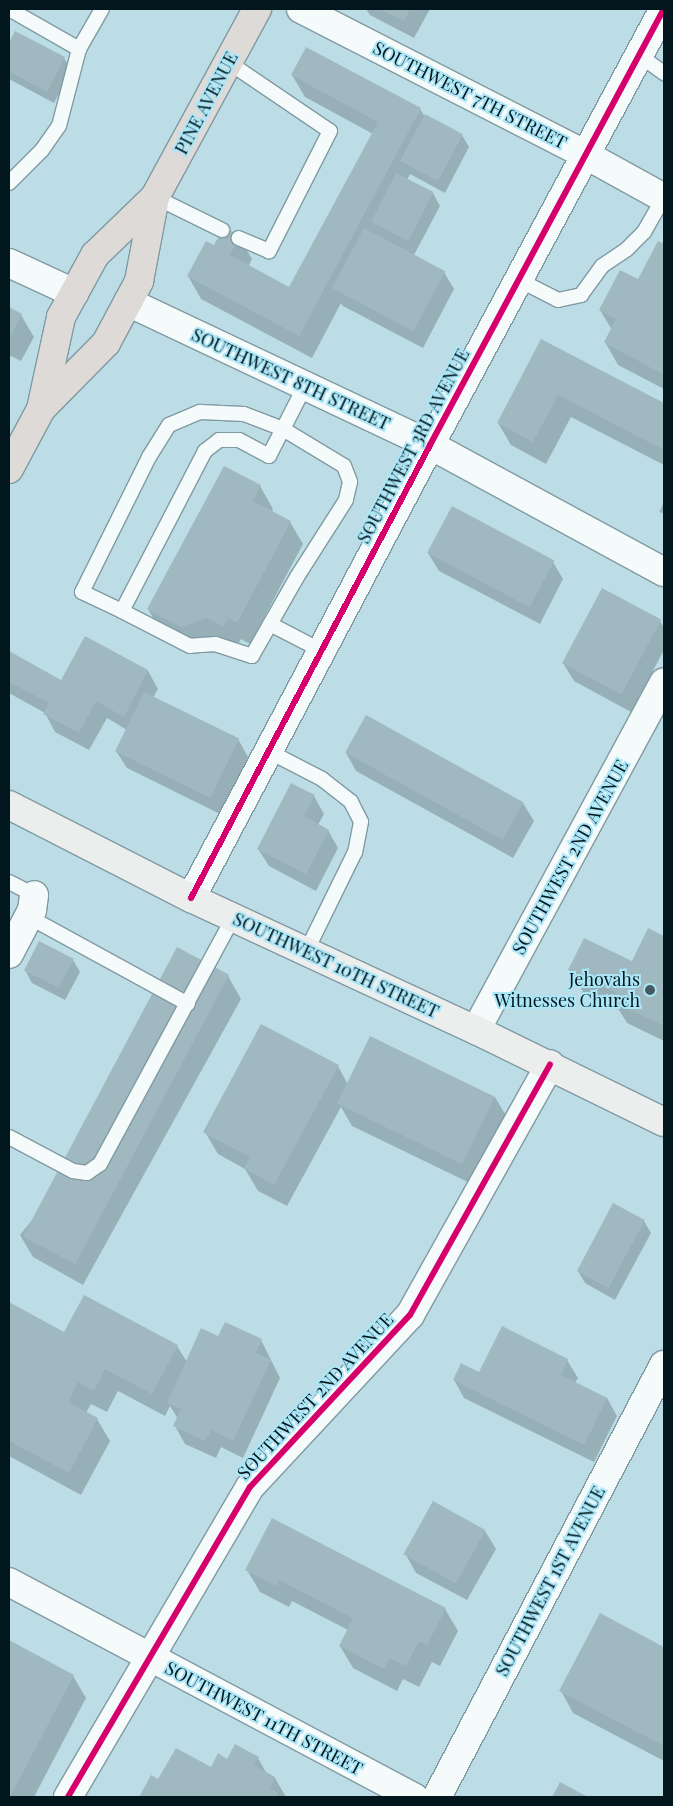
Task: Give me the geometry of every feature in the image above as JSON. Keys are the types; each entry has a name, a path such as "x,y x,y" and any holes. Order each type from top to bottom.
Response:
{"highway":[{"name":"PINE AVENUE","path":"9,469 41,409 106,342 128,302 139,281 155,197 257,9"},
{"name":"PINE AVENUE","path":"41,409 60,317 94,255 155,197"}],"main road":[{"name":"SOUTHWEST 10TH STREET","path":"9,805 232,918 476,1030 664,1122"}],"street":[{"name":"SOUTHWEST 7TH STREET","path":"301,9 586,154 664,197"},
{"name":"SOUTHWEST 3RD AVENUE","path":"191,898 518,280 664,9"},
{"path":"9,263 74,293"},
{"name":"SOUTHWEST 8TH STREET","path":"128,302 430,446 664,572"},
{"name":"SOUTHWEST 2ND AVENUE","path":"476,1030 664,683"},
{"path":"9,954 31,906"},
{"name":"SOUTHWEST 2ND AVENUE","path":"68,1797 250,1487 410,1315 550,1065"},
{"name":"SOUTHWEST 1ST AVENUE","path":"437,1797 664,1365"},
{"name":"SOUTHWEST 11TH STREET","path":"9,1582 414,1797"}],"lane":[{"path":"9,183 42,150 58,126 80,49 102,9"},
{"path":"10,13 80,49"},
{"path":"640,55 664,73"},
{"path":"228,62 330,131 269,251 239,238"},
{"path":"155,197 222,230"},
{"path":"518,280 558,300 581,295 602,266 627,249 644,232 664,197"},
{"path":"122,612 205,451 219,440 239,440 269,456 306,386"},
{"path":"200,412 244,414 283,429 344,466 350,482 346,500 252,656 216,644 190,646 82,592 149,457 169,426 200,412"},
{"path":"270,624 322,650"},
{"path":"268,751 329,785 351,802 361,822 355,852 306,952"},
{"path":"9,882 31,906 188,1004"},
{"path":"9,1137 73,1171 87,1173 100,1164 188,1004 232,918"}],"building":[{"path":"380,9 410,9 404,21"},
{"path":"15,31 65,57 47,92 9,71 9,43"},
{"path":"306,47 421,108 299,336 187,276 206,241 214,245 224,227 240,236 230,255 289,287 378,122 291,75"},
{"path":"425,114 463,134 438,181 400,161"},
{"path":"396,173 433,192 408,241 371,222"},
{"path":"364,228 445,271 413,331 332,288"},
{"path":"658,241 664,244 664,375 604,342 616,319 599,310 620,270 638,279"},
{"path":"9,307 22,314 9,339"},
{"path":"541,339 664,403 664,450 558,395 533,442 497,423"},
{"path":"224,466 261,485 253,501 291,521 237,623 228,618 223,627 207,618 181,627 147,609"},
{"path":"664,502 664,514 659,512"},
{"path":"452,506 554,560 530,607 427,553"},
{"path":"602,588 661,619 621,695 562,663"},
{"path":"85,636 148,670 124,717 96,701 79,733 43,714 49,703 9,682 9,651 61,680"},
{"path":"144,692 239,738 210,798 115,751"},
{"path":"366,715 523,802 503,840 345,753"},
{"path":"291,783 315,795 304,816 329,830 306,874 257,849"},
{"path":"648,928 664,936 664,1026 613,1001 616,993 568,970 584,938 632,961"},
{"path":"39,941 74,959 59,988 24,970"},
{"path":"177,947 229,975 75,1264 23,1237"},
{"path":"261,1024 339,1065 274,1185 244,1168 250,1157 203,1132"},
{"path":"370,1036 495,1097 462,1164 337,1103"},
{"path":"613,1203 645,1220 609,1288 577,1271"},
{"path":"84,1295 178,1345 152,1394 105,1369 94,1391 78,1382 68,1402 98,1418 69,1473 9,1441 9,1302 64,1332"},
{"path":"225,1322 262,1339 256,1353 271,1360 233,1441 211,1430 205,1441 173,1426 181,1409 167,1403 201,1328 218,1336"},
{"path":"502,1326 568,1359 561,1375 607,1398 584,1445 453,1380 461,1363 479,1372"},
{"path":"433,1501 485,1530 456,1583 403,1554"},
{"path":"272,1518 446,1608 427,1645 419,1641 406,1666 390,1658 384,1669 339,1646 353,1618 279,1580 276,1586 245,1570"},
{"path":"600,1613 664,1647 664,1746 559,1691"},
{"path":"9,1640 74,1675 10,1797 9,1797"},
{"path":"235,1744 259,1757 254,1765 275,1777 270,1788 278,1793 276,1797 139,1797 151,1775 158,1779 176,1748 211,1767 218,1753 227,1759"},
{"path":"560,1782 588,1797 552,1797"}],"cycle path":[{"path":"191,898 430,445 664,9"},
{"path":"68,1797 250,1487 410,1315 550,1065"}],"place":[{"name":"Jehovahs Witnesses Church","path":"650,990"}]}
